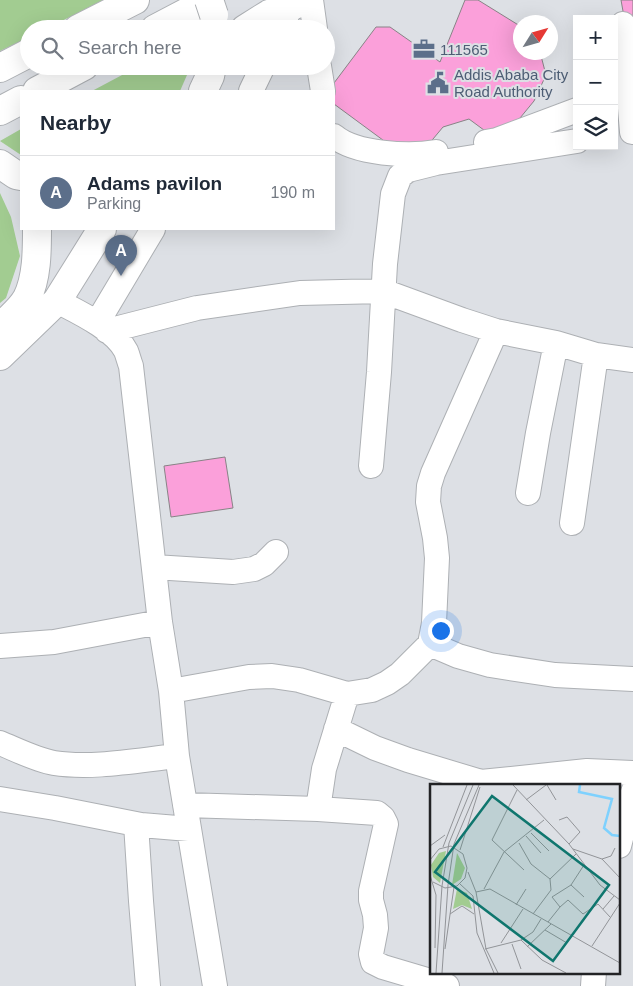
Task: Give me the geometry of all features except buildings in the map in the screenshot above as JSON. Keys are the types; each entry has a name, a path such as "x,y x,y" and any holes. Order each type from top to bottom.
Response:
{"main road":[{"path":"95,20 134,0"},
{"path":"260,20 270,14 298,9"},
{"path":"184,20 212,11"},
{"path":"0,68 20,58"},
{"path":"39,90 67,75"},
{"path":"203,90 210,75"},
{"path":"0,111 20,101"},
{"path":"0,164 20,176"},
{"path":"0,327 18,310 26,299 32,283 35,267 36,230"},
{"path":"0,356 57,301 101,230"}],"street":[{"path":"298,9 307,20"},
{"path":"623,24 620,51 622,101 626,133"},
{"path":"251,90 259,75"},
{"path":"321,75 323,90"},
{"path":"335,137 339,141 356,148 390,153 424,154 496,140 573,111"},
{"path":"371,466 379,372 383,291 393,194 400,176 408,170 436,162 573,142"},
{"path":"102,327 152,230"},
{"path":"102,327 197,308 300,293 383,291 496,331 556,343 596,355 633,360"},
{"path":"57,301 102,327 118,341 125,350 131,366 160,622 171,691 177,756 215,986"},
{"path":"171,691 249,677 272,676 299,680 347,694 372,690 400,674 430,644 434,623 437,558 428,502 429,486 496,331"},
{"path":"528,493 556,343"},
{"path":"572,523 596,355"},
{"path":"154,567 233,572 254,569 264,564 276,552"},
{"path":"0,646 54,642 160,622"},
{"path":"430,644 458,656 490,665 555,676 633,679"},
{"path":"318,809 324,769 347,694"},
{"path":"336,729 375,748 481,783 587,770 633,773"},
{"path":"0,743 52,762 77,765 95,765 177,756"},
{"path":"620,842 633,792"},
{"path":"0,799 136,824 189,829"},
{"path":"185,805 318,809 377,814 384,818 386,824 371,891 376,928 371,954 373,962 383,967 447,986"},
{"path":"136,824 140,901 148,986"}],"green space":[{"path":"0,0 103,0 64,20 20,20 20,41 0,51"},
{"path":"122,75 187,75 180,90 94,90"},
{"path":"20,130 20,154 0,141"},
{"path":"0,193 11,217 20,256 6,298 0,303"}],"place":[{"name":"111565","path":"424,49"},
{"name":"Addis Ababa City Road Authority","path":"438,83"},
{"name":"Adams pavilon","path":"121,276"}]}
